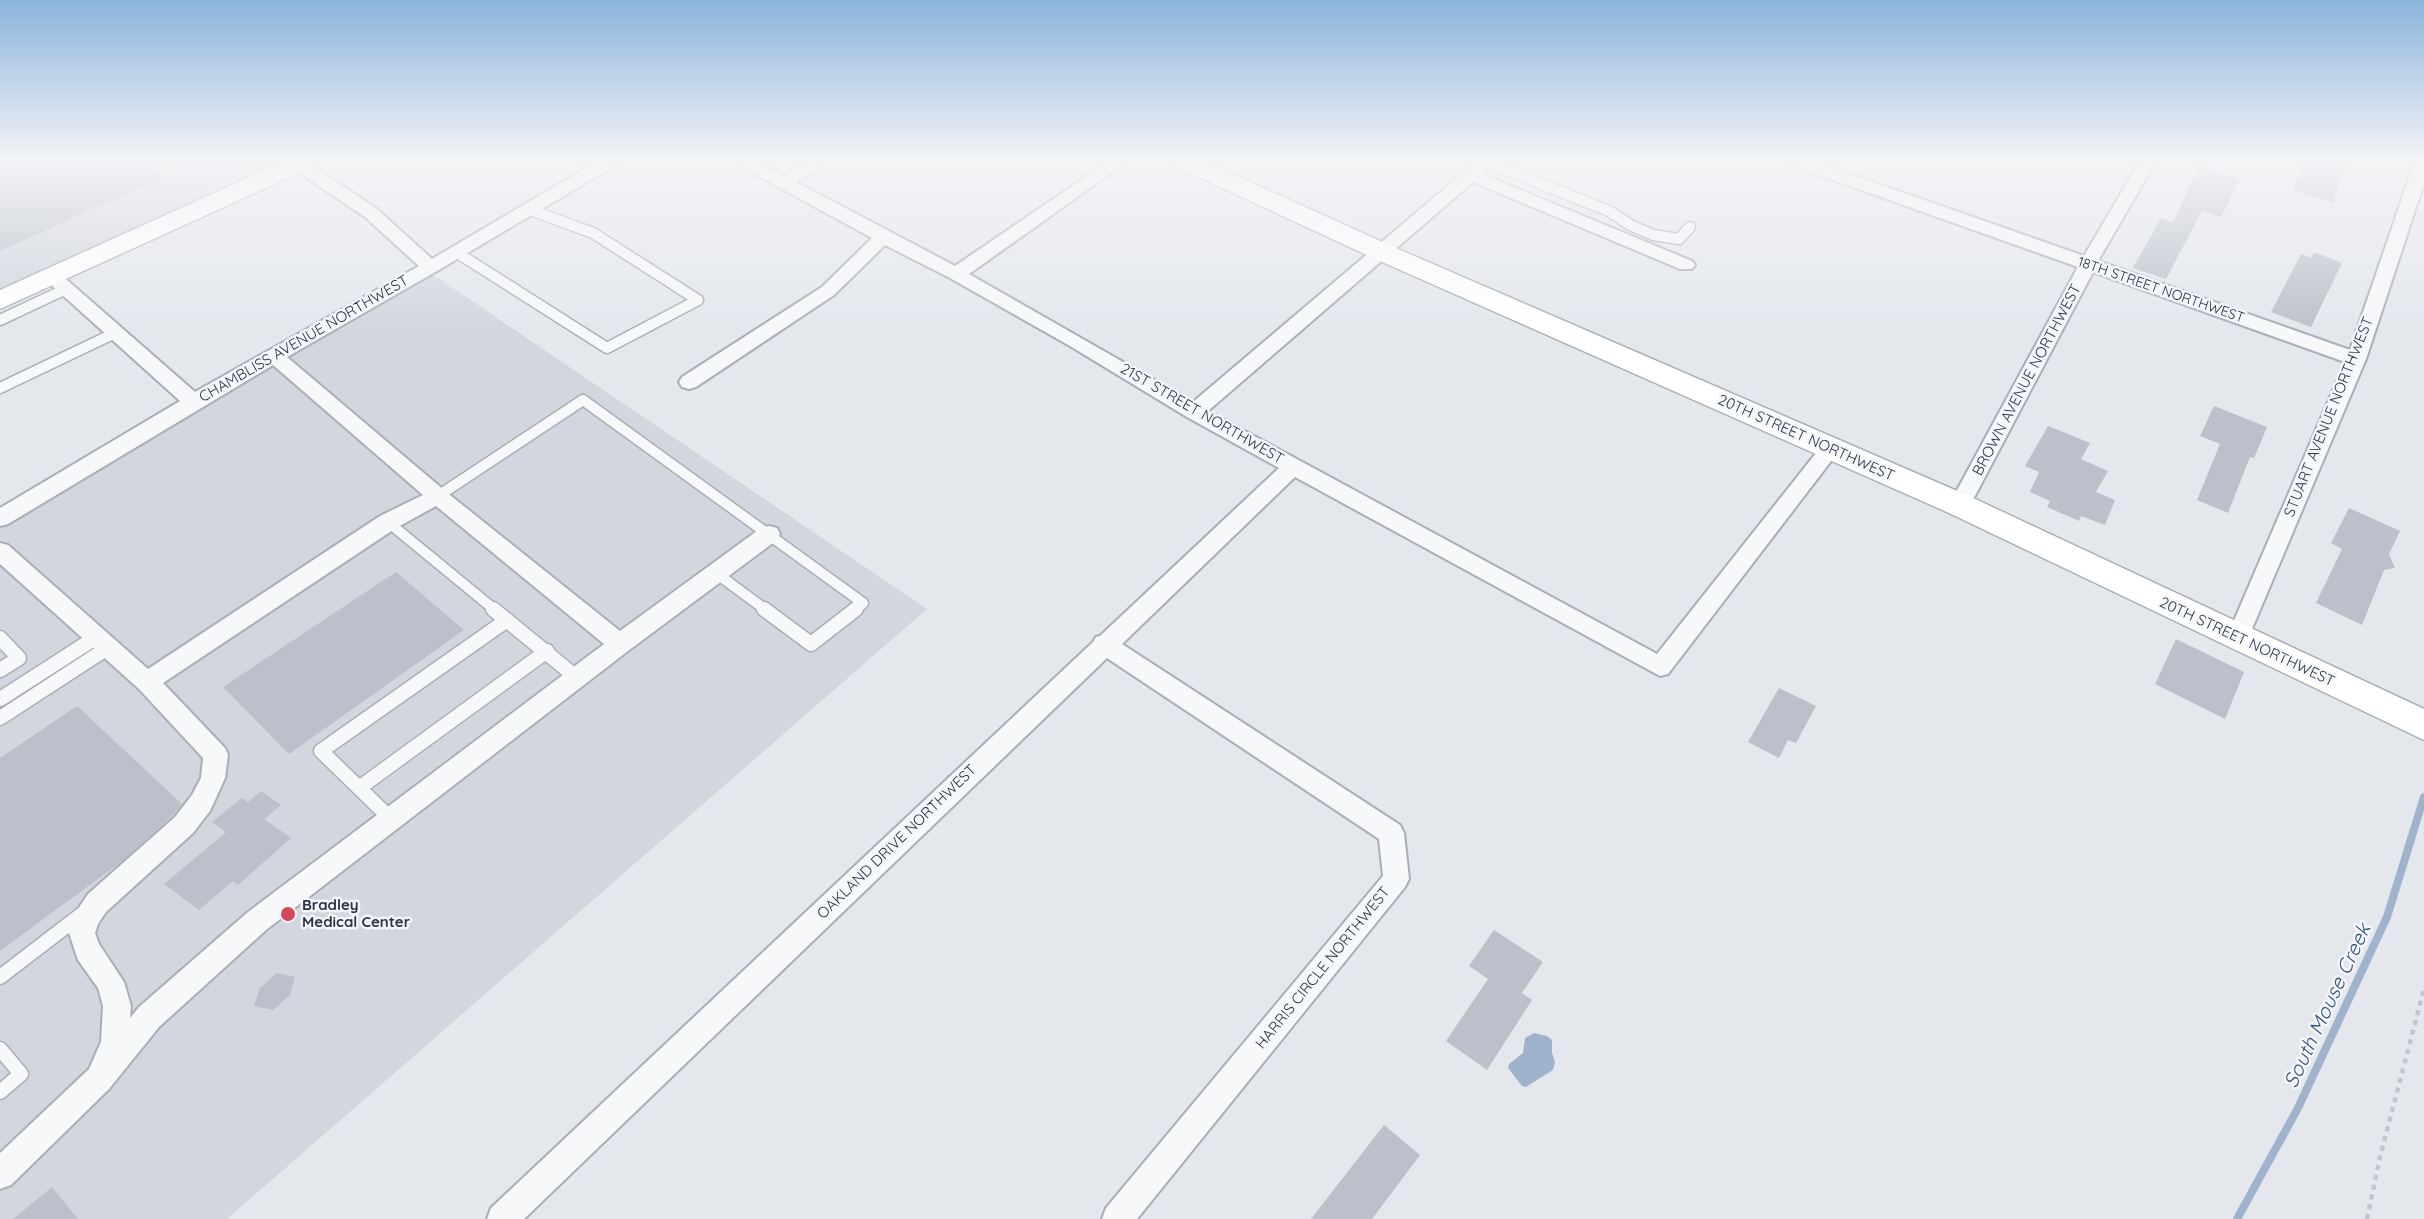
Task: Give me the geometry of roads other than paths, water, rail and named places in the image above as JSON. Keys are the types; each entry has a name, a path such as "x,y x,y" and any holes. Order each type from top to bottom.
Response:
{"street":[{"path":"0,300 60,283 190,218"},
{"path":"376,218 431,267"},
{"name":"CHAMBLISS AVENUE NORTHWEST","path":"0,518 193,402 513,218"},
{"name":"21ST STREET NORTHWEST","path":"849,218 956,274 1077,342 1194,412 1660,667 1831,448"},
{"path":"956,274 1037,218"},
{"name":"20TH STREET NORTHWEST","path":"1308,218 1960,505 2423,724"},
{"path":"1194,412 1419,218"},
{"path":"1573,218 1686,265"},
{"name":"18TH STREET NORTHWEST","path":"1961,218 2356,359"},
{"name":"BROWN AVENUE NORTHWEST","path":"1960,505 2115,218"},
{"name":"STUART AVENUE NORTHWEST","path":"2238,637 2356,359 2404,218"},
{"path":"689,382 828,291 883,237"},
{"path":"60,283 193,402"},
{"path":"274,356 438,496 620,644"},
{"name":"OAKLAND DRIVE NORTHWEST","path":"501,1219 1294,466"},
{"path":"147,682 388,522 438,496"},
{"path":"0,1174 99,1079 149,1017 257,921 576,677 769,534"},
{"path":"0,551 101,644 147,682 216,755 213,778 201,803 184,825 97,903 87,918 82,933 88,951 110,982 117,1006 115,1042 99,1079"},
{"name":"HARRIS CIRCLE NORTHWEST","path":"1104,644 1391,832 1396,879 1117,1219"}],"lane":[{"path":"456,252 607,348 698,300 593,233 552,218"},
{"path":"1619,218 1630,225 1653,234 1679,239 1690,227"},
{"path":"0,320 60,283"},
{"path":"0,388 115,333"},
{"path":"438,496 583,400 863,603 811,644 716,573"},
{"path":"388,522 576,677"},
{"path":"390,819 321,751 507,620"},
{"path":"0,638 19,658 0,670"},
{"path":"0,699 101,644"},
{"path":"0,718 101,644"},
{"path":"359,788 547,651"},
{"path":"0,977 97,903"},
{"path":"0,1049 21,1074 0,1092"}],"water":[{"path":"1534,1033 1547,1036 1552,1040 1555,1062 1553,1070 1526,1087 1522,1086 1508,1068 1509,1064 1523,1053 1525,1038"}],"waterway":[{"name":"South Mouse Creek","path":"2237,1219 2298,1108 2387,917 2424,797"}],"place":[{"name":"Bradley Medical Center","path":"288,914"}]}
